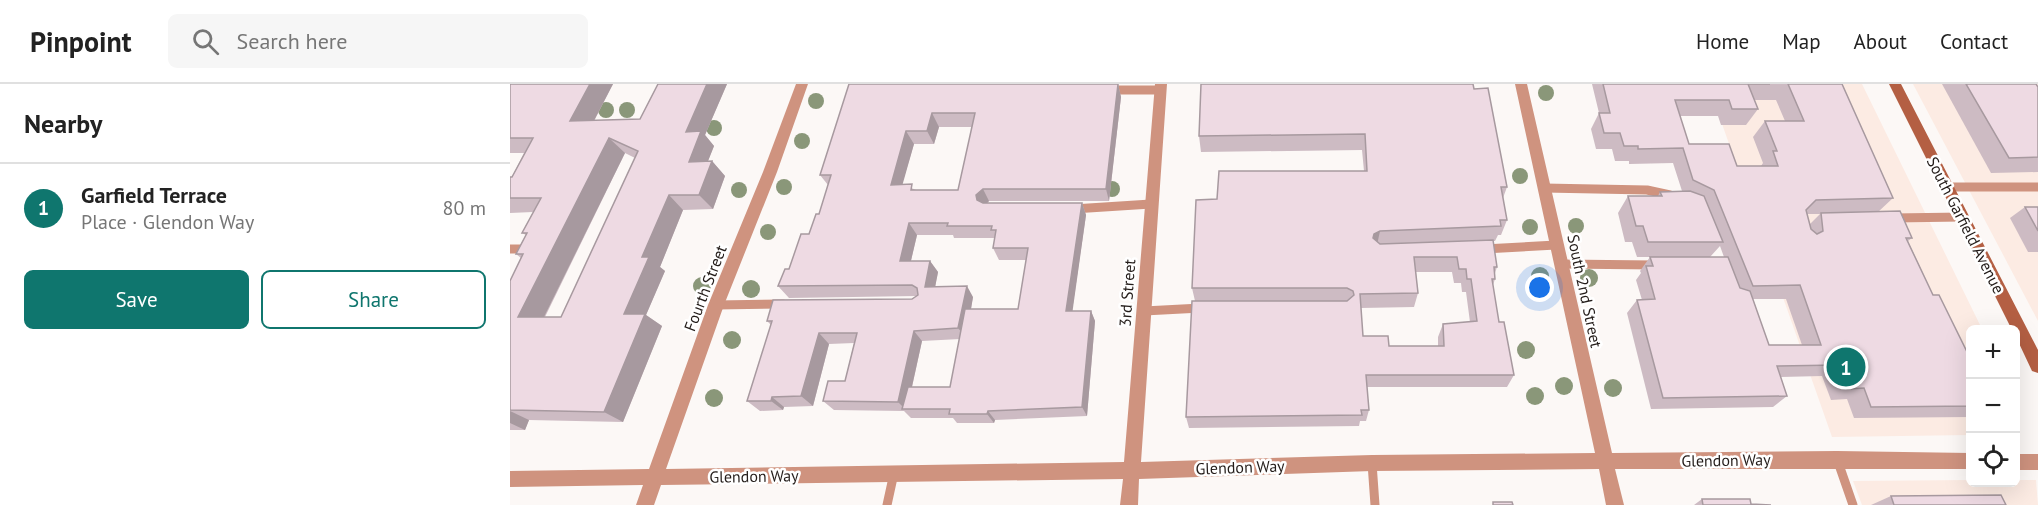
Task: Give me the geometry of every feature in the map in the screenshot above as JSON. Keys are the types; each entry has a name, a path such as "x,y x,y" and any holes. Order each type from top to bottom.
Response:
{"main road":[{"name":"South Garfield Avenue","path":"1895,84 2038,366"}],"street":[{"name":"Fourth Street","path":"645,505 716,305 770,172 802,84"},
{"name":"South 2nd Street","path":"1521,84 1603,462 1615,505"},
{"name":"3rd Street","path":"1129,505 1161,87"},
{"name":"Glendon Way","path":"510,479 1132,470 1372,463 1837,459 1966,461"},
{"path":"2020,462 2038,462"}],"lane":[{"path":"1094,90 1161,87"},
{"path":"1947,187 2038,187"},
{"path":"1544,188 1647,190 1671,196 1677,200"},
{"path":"1062,209 1118,208 1151,204"},
{"path":"1883,219 1962,217"},
{"path":"1476,250 1506,246 1556,245"},
{"path":"510,249 533,249"},
{"path":"1561,264 1661,264"},
{"path":"716,305 788,304"},
{"path":"1144,311 1211,308"},
{"path":"1837,459 1853,505"},
{"path":"1372,463 1375,505"},
{"path":"887,505 894,473"}],"shaded area":[{"path":"1708,84 1862,84 1980,325 1966,325 1966,435 1832,437"},
{"path":"1913,84 2038,84 2038,321"},
{"path":"1966,480 1966,487 2020,487 2020,480 2036,480 2038,505 1862,505 1853,481"}],"building":[{"path":"510,84 590,84 570,121 640,119 658,84 707,84 686,132 701,131 689,162 712,161 699,195 669,195 642,257 649,257 624,314 645,314 604,412 510,410 510,281 523,254 516,254 527,233 522,233 541,198 510,198 510,177 533,138 510,138","holes":["609,138 638,151 561,317 518,317"]},
{"path":"849,84 1118,84 1106,189 983,189 976,195 977,200 983,203 1082,203 1066,311 1091,311 1082,407 988,411 987,414 949,414 950,409 902,409 908,387 950,387 965,309 1018,309 1028,248 993,248 996,230 991,230 992,226 947,226 948,223 909,223 900,261 930,261 925,287 967,286 958,328 914,331 898,402 823,401 828,381 845,381 857,333 819,333 801,396 772,397 771,401 747,401 772,321 767,321 773,300 912,299 918,295 917,288 912,285 778,286 785,269 789,269 801,234 809,234 816,214 819,214 831,175 820,175","holes":["932,113 975,113 958,190 911,190 912,184 891,185 906,131 927,131"]},
{"path":"1201,84 1473,84 1474,89 1488,88 1507,187 1501,187 1507,220 1500,220 1501,226 1380,231 1374,234 1373,238 1380,244 1493,240 1497,267 1494,267 1495,279 1492,279 1499,322 1504,322 1514,375 1366,375 1369,410 1361,410 1362,415 1186,417 1192,301 1347,301 1354,295 1353,291 1347,288 1192,288 1196,200 1217,199 1219,171 1367,171 1365,134 1199,136","holes":["1414,257 1457,257 1459,269 1466,269 1467,279 1471,279 1477,321 1443,324 1444,346 1389,346 1388,336 1363,336 1360,294 1418,293"]},
{"path":"1603,84 1748,84 1758,109 1732,109 1729,100 1675,100 1689,144 1729,144 1737,166 1778,166 1773,151 1777,151 1765,121 1804,121 1788,84 1842,84 1893,198 1816,200 1806,210 1811,229 1817,234 1823,231 1821,213 1900,211 1912,238 1906,238 1933,295 1939,295 1966,350 1966,406 1871,407 1864,388 1847,389 1838,365 1777,366 1787,396 1663,398 1637,300 1655,299 1646,266 1653,266 1650,257 1728,257 1740,288 1750,291 1769,345 1821,345 1800,285 1753,286 1714,190 1693,180 1683,148 1638,149 1638,146 1624,146 1620,133 1604,133 1599,113 1610,113"},
{"path":"1966,84 2036,84 2038,87 2038,157 2009,158"},
{"path":"1690,191 1704,196 1723,242 1648,242 1643,226 1636,226 1628,196 1662,196 1660,192"},
{"path":"2025,207 2038,207 2038,231"},
{"path":"2001,495 2006,505 1894,505 1891,496"},
{"path":"1702,499 1750,499 1751,504 1771,505 1703,505"},
{"path":"1493,502 1512,502 1513,505 1493,505"}],"place":[{"name":"Garfield Terrace","path":"1846,367"}]}
